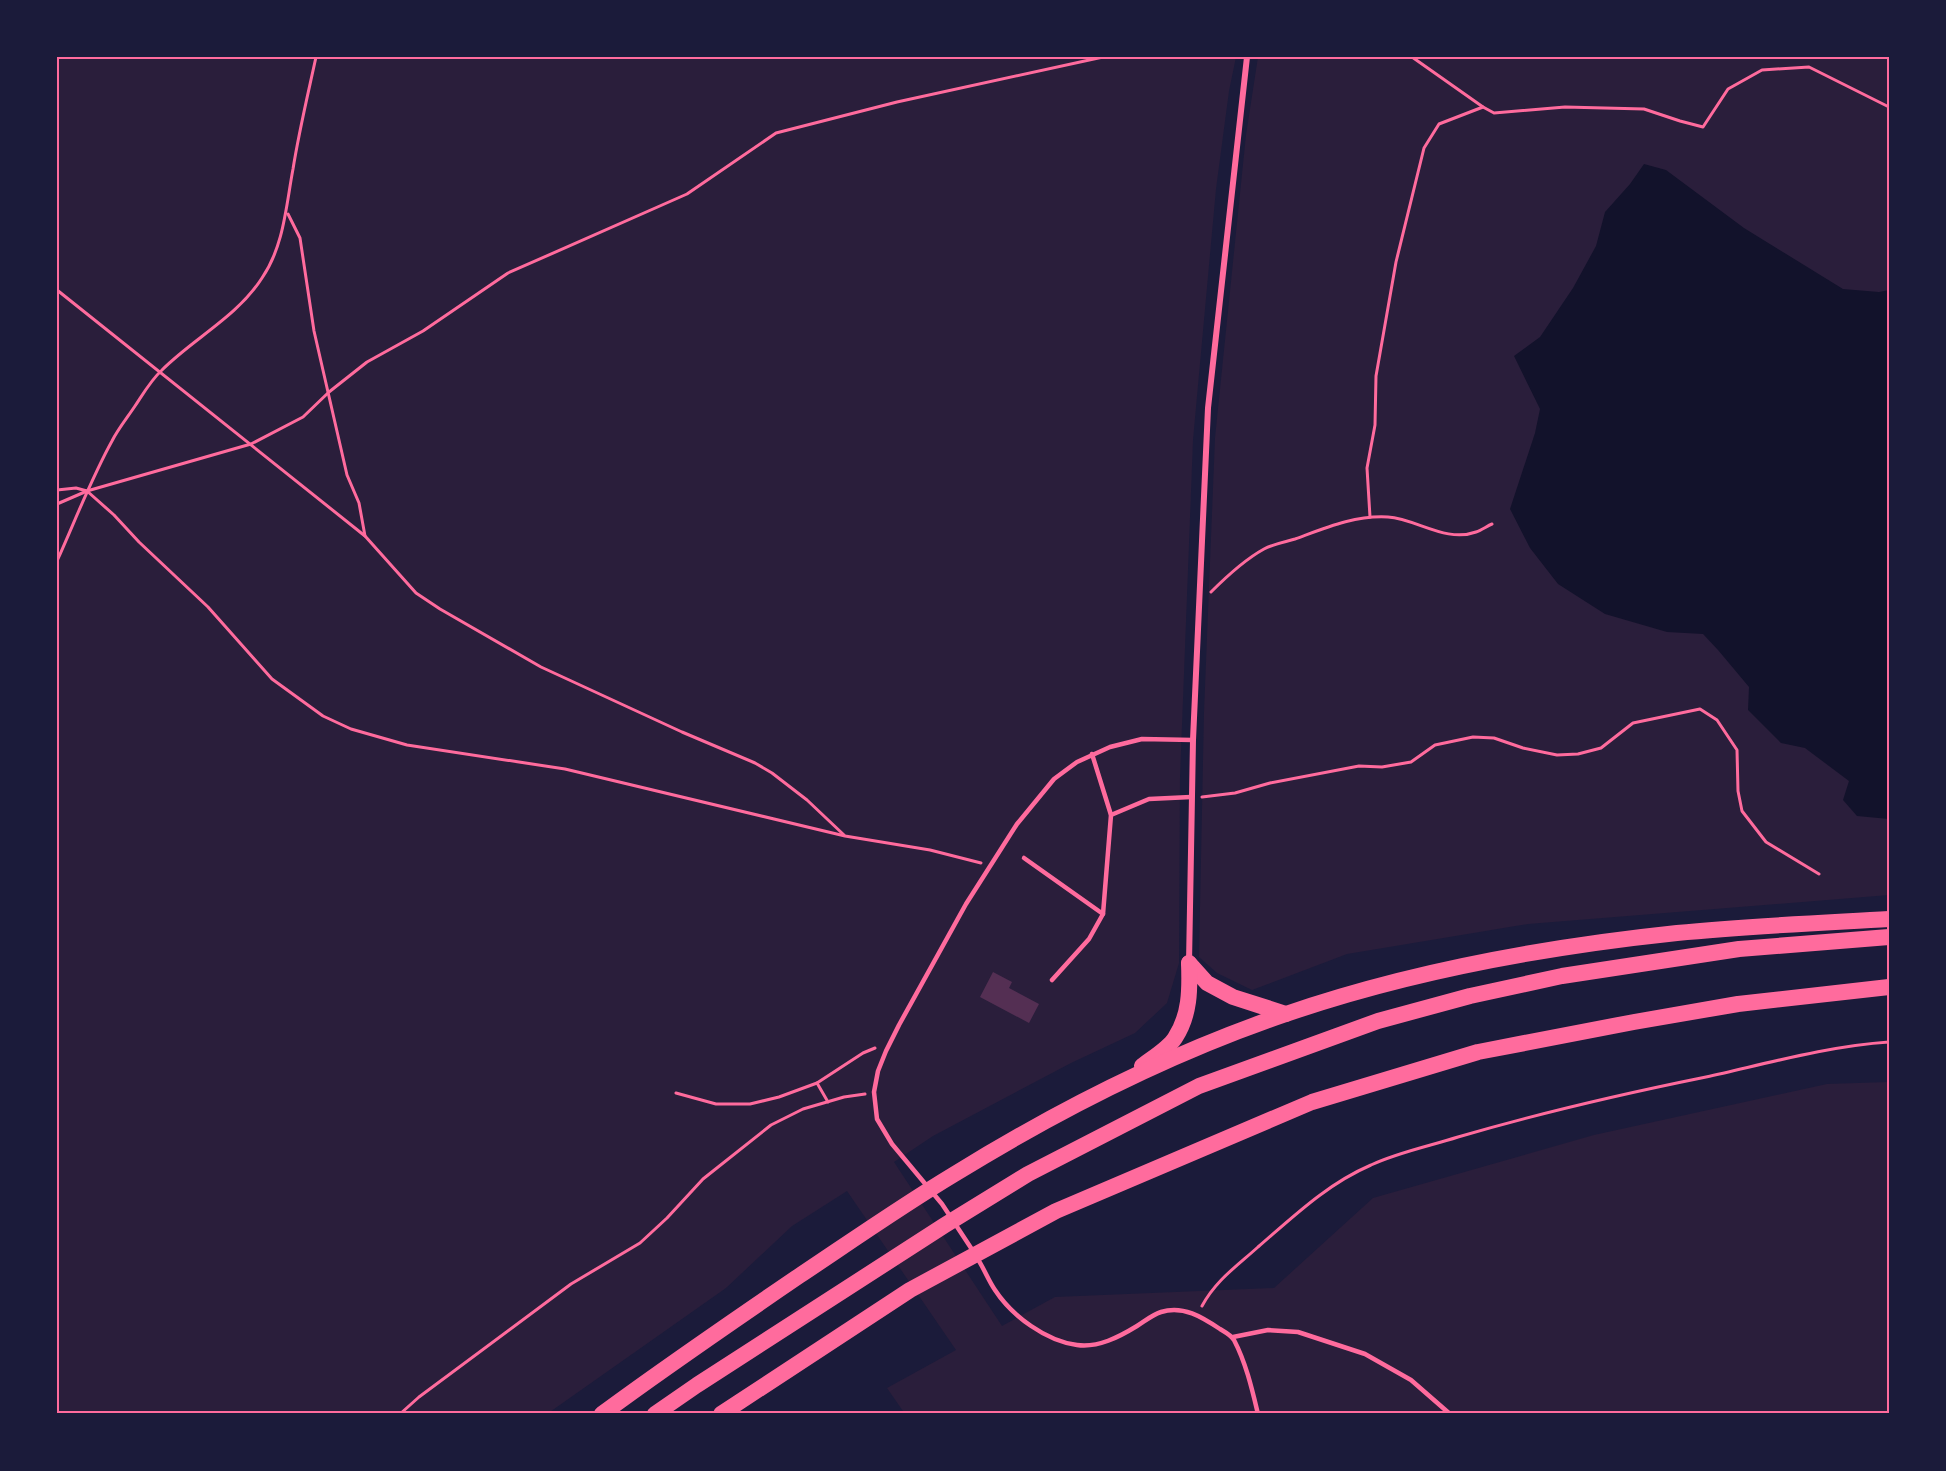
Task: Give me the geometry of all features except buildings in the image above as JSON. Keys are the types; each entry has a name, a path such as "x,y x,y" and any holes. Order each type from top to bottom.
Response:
{"highway":[{"path":"602,1414 680,1357 954,1174 1123,1082 1178,1056 1286,1014 1362,991 1476,963 1526,954 1680,933 1889,919"},
{"path":"655,1414 945,1225 1028,1174 1199,1086 1378,1021 1481,994 1573,975 1739,949 1889,937"},
{"path":"1189,963 1207,983 1233,997 1286,1014"},
{"path":"1123,1082 1174,1039 1186,1016 1190,993 1189,963"},
{"path":"721,1414 910,1290 1056,1211 1312,1102 1478,1052 1738,1004 1889,987"}],"street":[{"path":"1189,963 1191,797 1208,408 1247,57"}],"lane":[{"path":"1193,740 1142,739 1110,747 1092,754 1064,772 1046,788 1017,824 966,904 891,1041 878,1071 874,1092 877,1119 905,1161 942,1204 996,1291 1019,1317 1049,1335 1078,1345 1098,1344 1118,1336 1161,1312 1188,1311 1206,1319 1233,1337 1251,1384 1258,1414"},
{"path":"1052,980 1089,939 1103,914 1111,815 1092,754"},
{"path":"1111,815 1149,799 1191,797"},
{"path":"1024,858 1103,914"},
{"path":"1233,1337 1268,1330 1298,1332 1365,1354 1411,1380 1450,1414"}],"path":[{"path":"57,561 112,440 160,371 220,323 246,298 263,277 275,251 287,212 293,169 316,57"},
{"path":"57,504 87,491 251,444 303,417 329,392 367,362 423,331 508,273 687,194 776,133 897,102 1103,57"},
{"path":"1412,57 1483,107 1494,112 1565,107 1644,109 1703,127 1728,89 1762,70 1809,67 1889,107"},
{"path":"1370,517 1367,468 1375,425 1376,376 1396,262 1424,148 1439,124 1483,107"},
{"path":"287,212 300,238 314,331 347,475 359,503 365,536"},
{"path":"57,290 365,536 416,592 440,609 541,667 681,732 755,763 807,800 845,836"},
{"path":"57,490 76,488 87,491 208,607 272,679 323,716 351,729 407,745 565,769 845,836 930,850 991,865"},
{"path":"1199,606 1223,580 1266,548 1327,527 1370,517 1386,517 1407,519 1427,528 1454,535 1475,532 1492,524"},
{"path":"1191,797 1216,796 1359,766 1382,767 1411,762 1435,745 1473,737 1494,738 1522,748 1557,755 1578,754 1601,748 1633,723 1700,709 1717,720 1737,750 1738,791 1742,811 1766,842 1819,874"},
{"path":"676,1093 716,1104 750,1104 779,1097 817,1083 863,1053 891,1041"},
{"path":"1196,1315 1212,1288 1288,1220 1337,1183 1371,1165 1487,1129 1591,1101 1820,1053 1889,1042"},
{"path":"817,1083 828,1102"},
{"path":"400,1414 419,1397 571,1284 640,1243 703,1179 771,1125 804,1109 874,1092"}],"shaded area":[{"path":"57,57 1236,57 1229,91 1216,189 1193,440 1180,777 1179,963 1167,1003 1135,1033 1071,1063 933,1136 894,1162 1002,1326 1055,1297 1274,1288 1373,1198 1594,1135 1827,1084 1889,1082 1889,1414 905,1414 887,1388 956,1350 847,1191 792,1226 726,1288 547,1414 57,1414"},
{"path":"1258,57 1889,57 1889,895 1528,924 1347,954 1252,990 1217,973 1199,957 1204,712 1215,438 1246,135"},
{"path":"1644,164 1666,170 1744,228 1843,289 1879,292 1889,290 1889,819 1857,816 1843,800 1849,781 1805,748 1781,743 1748,710 1749,687 1703,634 1667,632 1605,614 1558,584 1530,548 1510,509 1535,433 1540,409 1514,356 1540,337 1573,288 1596,246 1605,212"}]}
